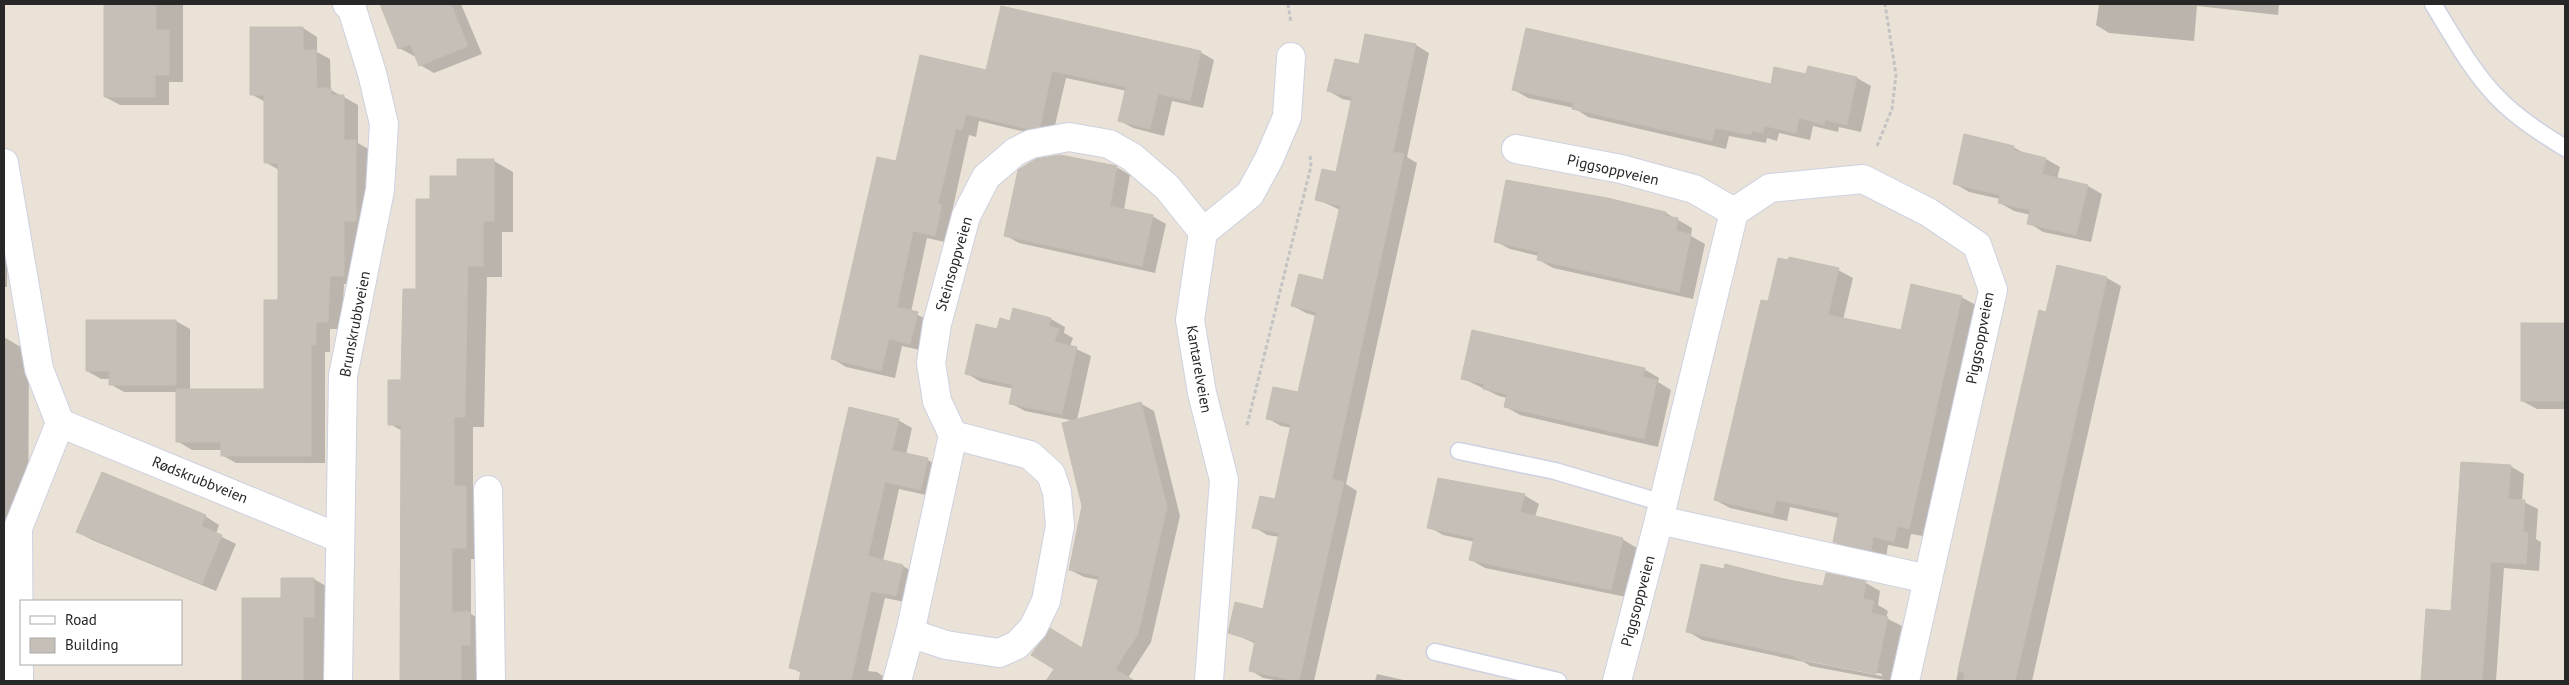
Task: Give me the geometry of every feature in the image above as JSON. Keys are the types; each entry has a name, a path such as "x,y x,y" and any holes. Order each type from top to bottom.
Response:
{"street":[{"name":"Brunskrubbveien","path":"338,681 343,376 380,190 384,124 372,73 352,9 347,4"},
{"path":"1203,232 1250,194 1269,159 1287,117 1291,57"},
{"name":"Steinsoppveien","path":"953,435 936,401 930,363 937,324 966,216 986,177 1015,152 1031,144 1069,137 1109,144 1132,157 1167,187 1203,232"},
{"name":"Piggsoppveien","path":"1516,149 1621,169 1694,189 1734,212 1661,512 1617,681"},
{"path":"4,163 39,369 60,423 18,528 19,681"},
{"path":"1734,212 1770,188 1863,179"},
{"name":"Piggsoppveien","path":"1863,179 1928,212 1977,245 1992,290 1905,681"},
{"name":"Kantarelveien","path":"1203,232 1190,320 1202,393 1224,480 1210,681"},
{"name":"Rødskrubbveien","path":"60,423 339,538"},
{"path":"897,681 910,633 953,435 1030,455 1051,474 1057,492 1060,526 1046,602 1033,628 1017,645 999,653 946,645 910,633"},
{"path":"488,490 491,681"},
{"path":"1661,512 1928,579"}],"lane":[{"path":"2432,4 2466,58 2496,96 2544,135 2565,148"},
{"path":"1459,451 1555,471 1661,512"},
{"path":"1435,652 1558,681"}],"path":[{"path":"1863,179 1892,110 1896,75 1885,4"},
{"path":"1224,480 1245,433 1312,166 1310,147 1304,135 1287,117"}],"building":[{"path":"104,4 156,4 156,30 169,30 169,75 155,75 155,97 104,97"},
{"path":"380,4 451,4 468,46 419,66 410,44 398,49"},
{"path":"1001,6 1201,51 1190,101 1158,94 1150,129 1118,121 1126,87 1052,71 1040,127 1028,129 966,114 962,130 956,128 938,204 942,205 935,236 913,231 897,307 918,312 910,344 889,339 881,371 831,359 877,157 896,161 920,55 986,70"},
{"path":"250,27 303,27 303,50 316,50 317,88 331,88 331,95 344,95 344,140 356,140 356,221 344,221 344,276 330,276 328,322 316,322 316,345 311,345 311,456 221,456 221,442 176,442 176,389 264,389 264,300 278,300 278,163 264,163 264,95 250,95"},
{"path":"1526,28 1771,84 1774,67 1806,74 1808,66 1857,77 1847,125 1825,120 1824,125 1799,118 1796,133 1765,126 1763,133 1752,131 1751,135 1715,128 1712,141 1572,109 1574,103 1512,90"},
{"path":"1365,34 1416,44 1393,152 1404,154 1332,479 1344,482 1299,681 1296,681 1249,671 1255,641 1228,633 1235,602 1263,609 1279,533 1252,528 1260,496 1275,499 1291,424 1266,419 1273,387 1298,392 1316,312 1291,306 1299,274 1323,280 1340,206 1315,200 1322,169 1336,172 1352,97 1327,91 1335,59 1359,64"},
{"path":"1964,134 2014,146 2013,150 2046,158 2042,174 2088,185 2076,235 2027,224 2030,210 1998,203 2000,195 1953,184"},
{"path":"1060,155 1117,166 1110,206 1153,215 1142,266 1004,236 1018,170 1036,159"},
{"path":"457,159 494,159 494,221 483,221 483,266 468,266 465,417 454,417 454,486 466,486 466,548 452,548 452,612 470,612 470,645 461,645 461,681 400,681 401,425 388,425 388,380 401,380 403,289 416,289 416,199 430,199 430,176 457,176"},
{"path":"1506,180 1607,198 1666,212 1665,216 1678,218 1676,231 1691,234 1679,292 1537,260 1539,252 1494,242"},
{"path":"1789,257 1839,268 1828,315 1901,330 1911,284 1962,296 1909,529 1897,526 1894,542 1873,537 1871,551 1833,542 1839,513 1776,500 1773,514 1714,500 1761,300 1768,301 1778,258 1788,260"},
{"path":"2057,265 2107,277 2055,511 2015,681 1963,681 1965,673 1958,671 2004,463 2039,310 2046,312"},
{"path":"1013,308 1051,318 1049,326 1059,329 1054,342 1077,347 1062,414 1009,404 1013,385 965,374 976,324 997,329 1000,318 1010,321"},
{"path":"86,320 176,320 176,385 109,385 109,371 86,371"},
{"path":"2521,323 2565,323 2565,401 2521,401"},
{"path":"1472,330 1645,368 1643,377 1657,380 1644,439 1504,407 1507,394 1483,389 1484,384 1461,379"},
{"path":"1141,402 1167,507 1138,634 1115,669 1135,681 1046,681 1054,669 1031,655 1050,628 1082,648 1099,576 1069,570 1082,506 1062,423"},
{"path":"849,407 899,419 892,450 928,458 921,490 885,482 868,556 903,565 896,596 871,591 851,681 799,681 801,671 789,668"},
{"path":"2461,462 2511,465 2508,499 2525,500 2523,532 2528,533 2526,564 2491,562 2482,681 2421,681 2426,609 2451,611"},
{"path":"102,472 206,515 201,526 222,535 202,584 76,532"},
{"path":"1438,478 1525,494 1520,512 1623,538 1611,590 1469,560 1474,538 1427,528"},
{"path":"1701,564 1724,569 1725,564 1787,580 1823,586 1826,573 1866,581 1863,599 1874,601 1871,613 1888,617 1876,674 1794,658 1795,656 1686,632"},
{"path":"281,578 314,578 314,617 303,617 303,681 242,681 242,598 281,598"}]}
